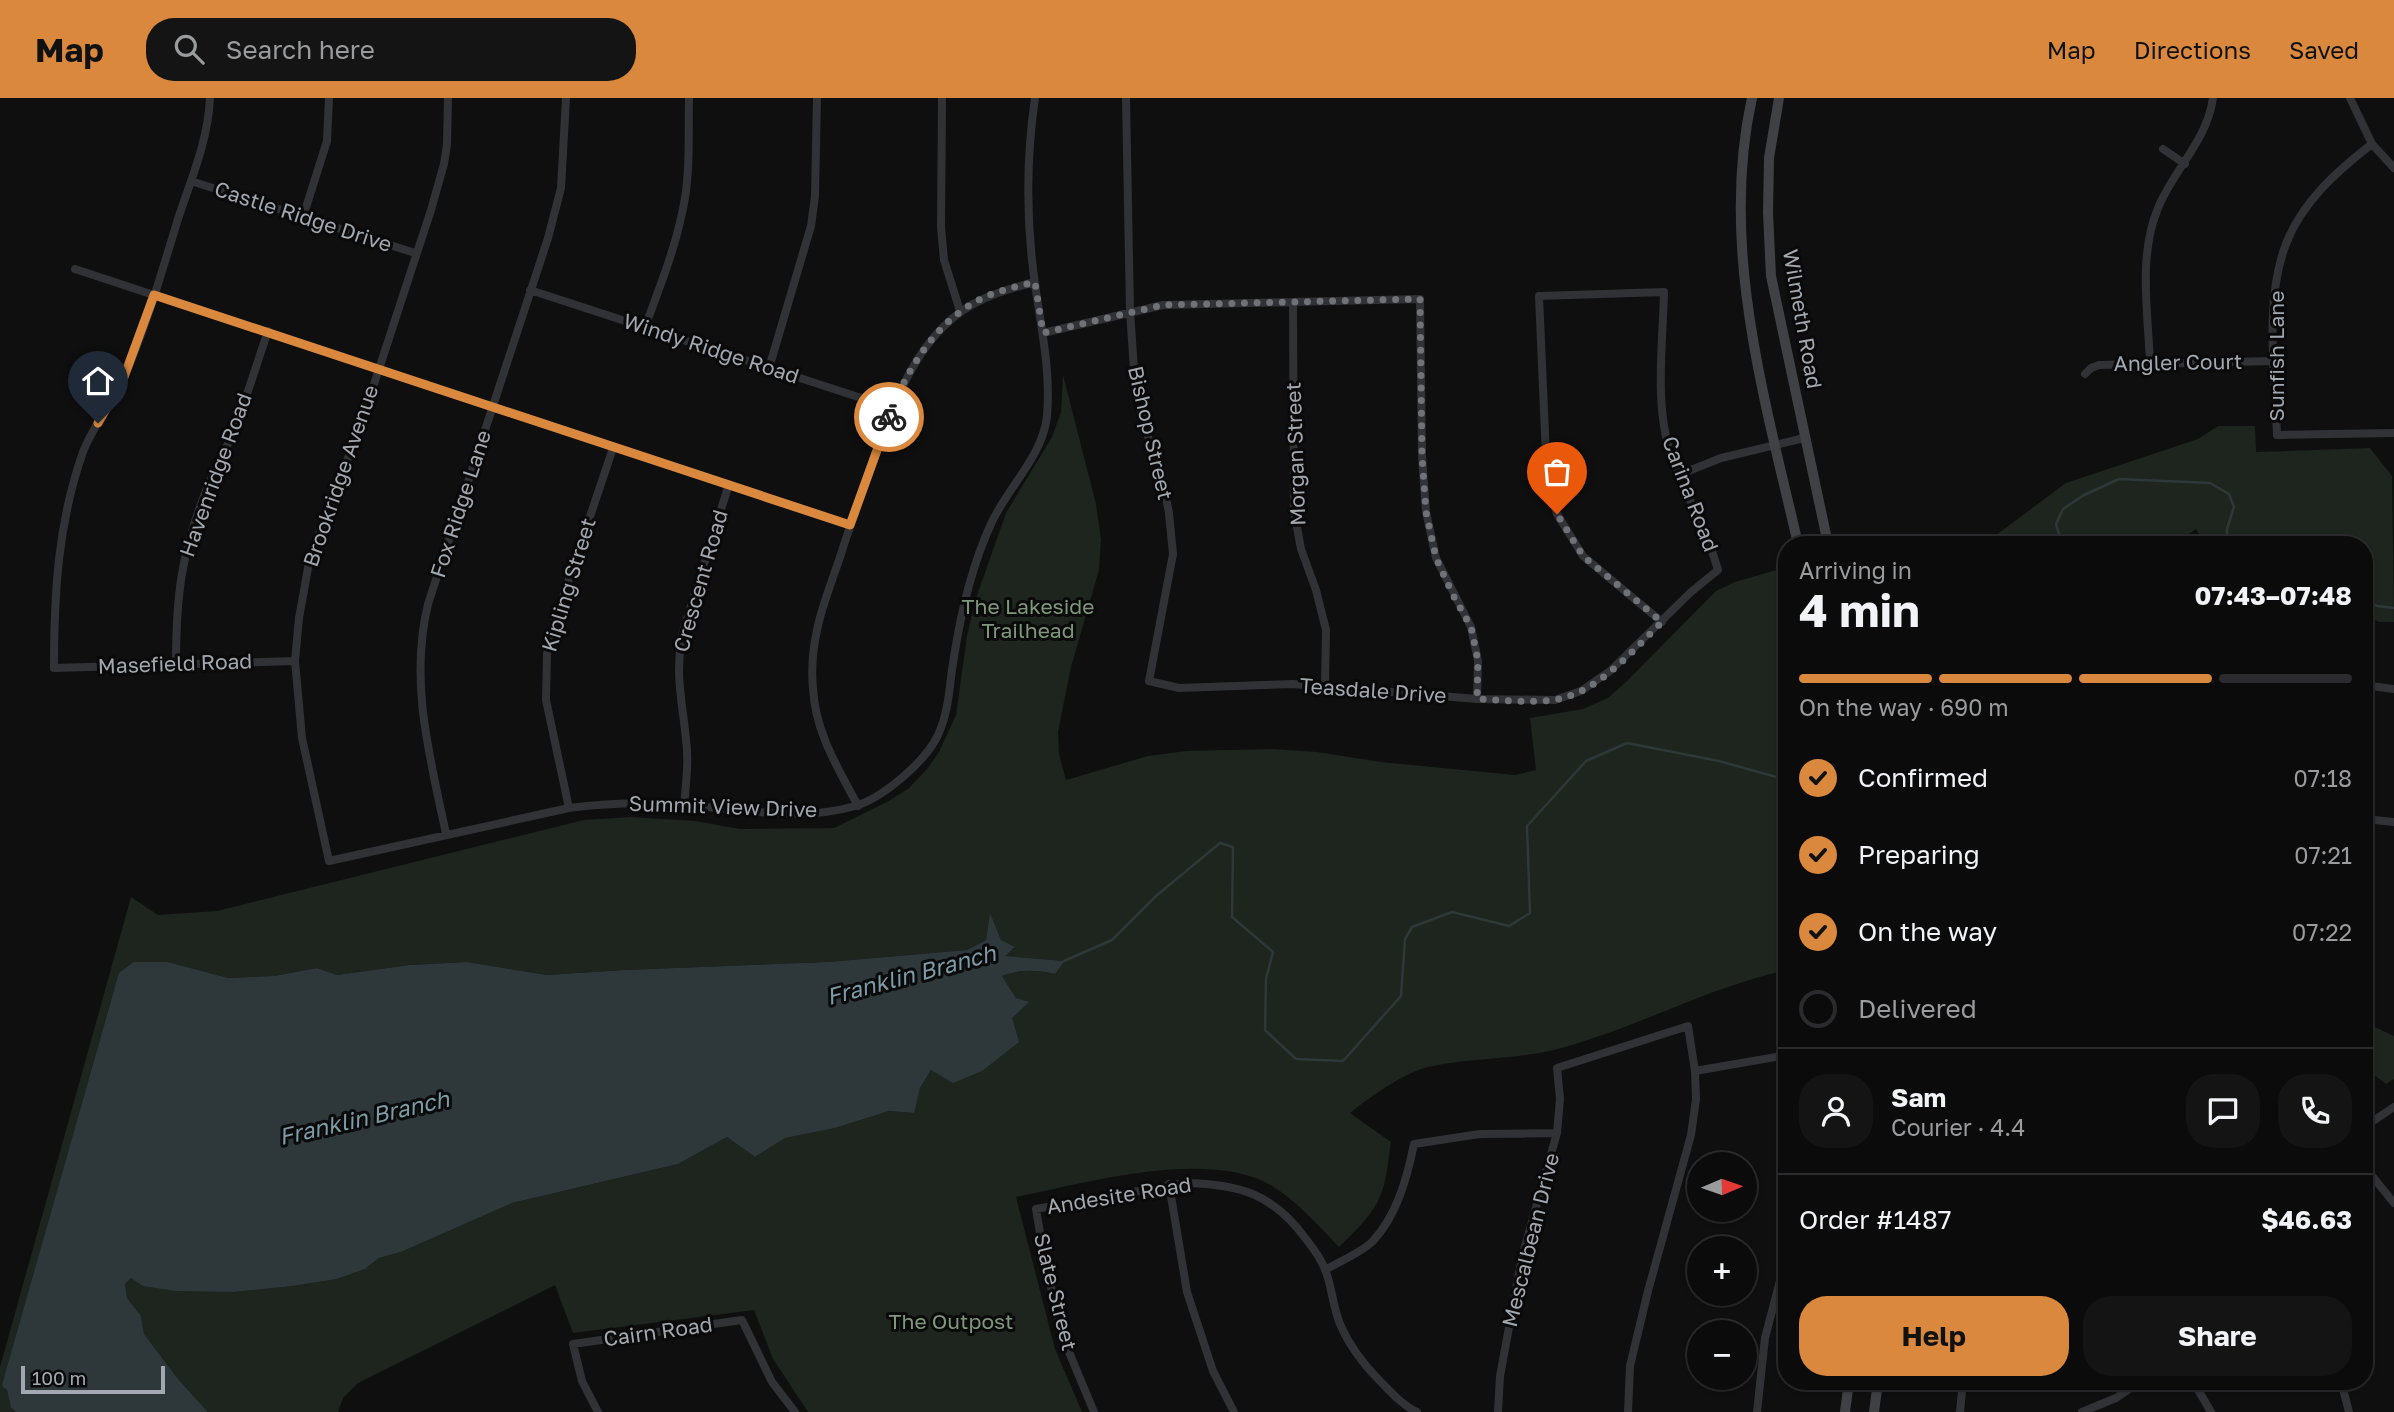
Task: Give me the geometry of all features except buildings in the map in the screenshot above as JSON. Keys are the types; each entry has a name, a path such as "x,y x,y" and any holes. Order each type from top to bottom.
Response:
{"street":[{"path":"154,295 202,151 210,98"},
{"path":"303,217 327,141 329,98"},
{"name":"Brookridge Avenue","path":"329,861 302,738 295,661 299,618 310,557 359,427 444,164 448,98"},
{"name":"Fox Ridge Lane","path":"446,834 421,698 422,629 548,239 561,188 566,98"},
{"path":"645,327 683,212 687,181 689,98"},
{"path":"769,368 811,226 815,196 817,98"},
{"path":"942,98 940,186 943,249 960,311"},
{"name":"Summit View Drive","path":"329,861 569,808 640,802 782,814 822,813 858,806 887,790 913,768 937,737 950,701 953,659 964,603 979,554 1004,497 1032,456 1046,419 1049,379 1027,200 1035,98"},
{"name":"Bishop Street","path":"1126,98 1130,311 1135,385 1146,431 1161,472 1173,554 1149,681"},
{"path":"1752,98 1744,142 1740,195 1744,283 1796,536"},
{"name":"Wilmeth Road","path":"1779,98 1768,168 1771,276 1826,536"},
{"path":"2150,363 2147,280 2150,230 2159,205 2207,124 2214,98"},
{"path":"2350,98 2372,144 2394,168"},
{"name":"Sunfish Lane","path":"2372,144 2343,166 2318,191 2286,243 2279,266 2275,296 2277,435 2394,433"},
{"path":"2163,149 2185,164"},
{"name":"Castle Ridge Drive","path":"191,181 415,253"},
{"path":"75,269 850,525"},
{"path":"858,806 828,751 816,718 813,687 817,629 850,525 892,408 926,348 960,311 996,292 1035,282"},
{"name":"Windy Ridge Road","path":"530,290 892,408"},
{"name":"Carina Road","path":"1662,622 1583,556 1557,514 1547,480 1539,296 1664,292 1662,398 1665,425 1671,453 1718,570"},
{"name":"Masefield Road","path":"154,295 124,377 84,449 72,485 57,560 54,668 295,661"},
{"path":"1043,333 1163,305 1420,299 1422,456 1426,512 1436,558 1471,627 1478,661 1477,699"},
{"name":"Morgan Street","path":"1293,302 1294,511 1301,549 1316,590 1326,630 1325,686"},
{"name":"Havenridge Road","path":"176,664 176,611 191,530 234,430 268,331"},
{"name":"Angler Court","path":"2085,374 2099,365 2275,361"},
{"path":"1681,474 1721,458 1804,438"},
{"name":"Kipling Street","path":"569,808 546,701 547,654 555,621 613,448"},
{"name":"Crescent Road","path":"684,805 688,758 678,684 678,659 682,635 729,484"},
{"name":"Teasdale Drive","path":"1149,681 1179,688 1293,684 1477,699 1555,700 1581,691 1610,671 1691,592 1718,570"},
{"path":"2373,686 2394,690"},
{"path":"2373,820 2394,822"},
{"name":"Mescalbean Drive","path":"1498,1412 1500,1376 1522,1257 1557,1133 1560,1099 1557,1068 1688,1026 1695,1072"},
{"path":"1628,1412 1630,1366 1691,1135 1696,1099 1695,1072 1778,1057"},
{"path":"2373,1120 2394,1107"},
{"path":"1325,1270 1372,1241 1395,1207 1407,1176 1414,1144 1480,1133 1557,1133"},
{"path":"2373,1178 2394,1203"},
{"path":"1169,1184 1187,1292 1213,1371 1234,1412"},
{"name":"Andesite Road","path":"1036,1209 1169,1184 1235,1187 1268,1200 1294,1223 1316,1253 1325,1270 1340,1324 1363,1364 1414,1412"},
{"name":"Slate Street","path":"1036,1209 1045,1263 1064,1340 1094,1412"},
{"path":"1757,1412 1765,1338 1778,1288"},
{"name":"Cairn Road","path":"598,1412 582,1381 573,1344 742,1320 772,1382 795,1412"},
{"path":"1845,1412 1848,1390"},
{"path":"1874,1412 1877,1390"},
{"path":"1960,1412 1963,1390"},
{"path":"2082,1412 2116,1398 2128,1390"},
{"path":"2198,1390 2211,1412"},
{"path":"2343,1390 2349,1412"}],"green space":[{"path":"1063,375 1096,504 1101,539 1099,570 1071,667 1058,732 1059,754 1066,780 1148,756 1186,751 1272,749 1515,775 1536,770 1530,718 1583,709 1608,698 1716,591 1735,582 1778,570 1778,972 1730,986 1620,1029 1565,1047 1532,1054 1433,1066 1389,1085 1350,1113 1391,1142 1385,1179 1378,1201 1365,1220 1339,1247 1302,1209 1277,1189 1251,1176 1220,1170 1149,1172 1016,1197 1055,1349 1082,1412 808,1412 773,1359 754,1310 573,1333 555,1285 358,1383 343,1398 338,1412 208,1412 178,1379 144,1334 141,1316 127,1298 125,1284 131,1278 234,1292 337,1279 365,1269 379,1258 401,1252 512,1203 678,1164 727,1137 755,1157 784,1138 835,1128 889,1111 913,1113 920,1088 931,1070 1012,1018 1016,998 1002,976 1028,971 1055,974 1065,961 1003,956 1015,948 1001,940 990,915 986,940 967,950 828,962 547,975 466,962 409,965 337,975 317,968 274,976 228,978 168,962 7,1390 11,1408 16,1412 0,1412 0,1367 131,897 158,915 217,911 584,820 631,817 695,821 740,829 834,828 887,802 909,788 927,769 939,752 956,715 967,636 975,601 1006,513 1052,437 1061,412"},
{"path":"2218,426 2255,426 2256,452 2370,448 2392,476 2394,622 2373,619 2373,536 2200,536 2196,529 2186,536 1995,536 2066,483 2198,439"},
{"path":"2373,1026 2394,1036 2394,1079 2386,1084 2373,1074"}],"water":[{"path":"990,913 1001,940 1015,947 1005,956 1065,961 1055,974 1028,971 1002,976 1016,998 1029,1002 1012,1018 1019,1042 982,1071 953,1083 931,1070 920,1088 914,1113 889,1111 835,1128 785,1138 755,1157 727,1137 678,1164 512,1203 401,1252 379,1258 365,1269 337,1279 234,1292 176,1291 143,1286 131,1278 125,1284 127,1298 141,1316 144,1334 178,1379 208,1412 16,1412 11,1408 7,1390 2,1386 6,1371 119,973 134,962 168,962 228,978 274,976 317,968 337,975 409,965 467,962 547,975 828,962 967,950 986,940"}],"waterway":[{"name":"Franklin Branch","path":"2060,536 2056,524 2063,509 2084,495 2119,479 2210,483 2229,494 2234,507 2227,536"},
{"name":"Franklin Branch","path":"2373,604 2394,608"},
{"name":"Franklin Branch","path":"1064,961 1112,940 1156,896 1220,843 1233,847 1232,917 1273,952 1266,979 1265,1030 1296,1059 1343,1061 1401,996 1405,939 1412,927 1452,912 1509,926 1530,913 1527,826 1586,761 1627,743 1719,761 1778,777"}],"way so far":[{"path":"889,417 926,348 960,311 996,292 1035,282 1043,333 1163,305 1420,299 1422,456 1426,512 1436,558 1471,627 1478,661 1477,699 1555,700 1581,691 1610,671 1662,622 1583,556 1557,514"}],"route":[{"path":"98,423 124,377 154,295 850,525 889,417"}],"park label":[{"name":"The Lakeside Trailhead","path":"1028,619"},
{"name":"The Outpost","path":"951,1322"}]}
